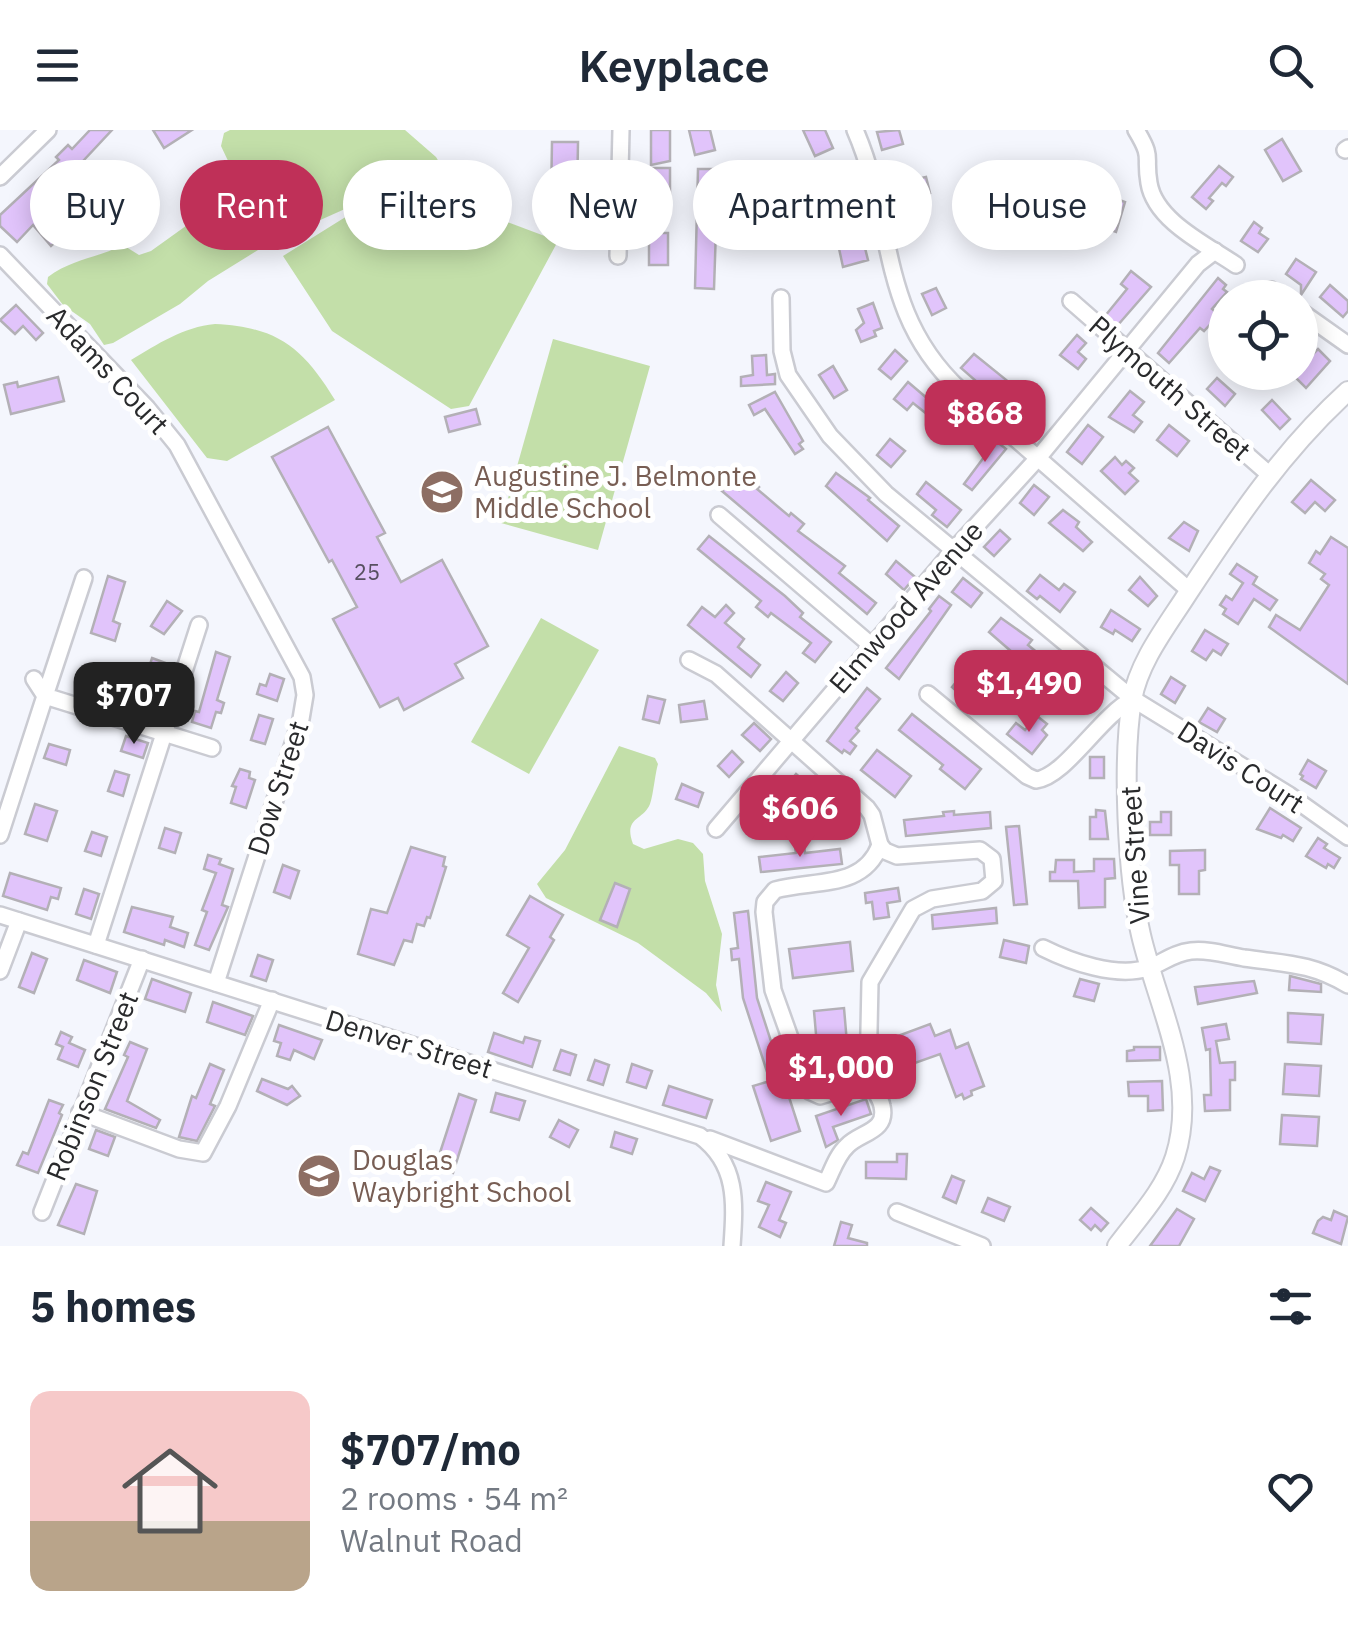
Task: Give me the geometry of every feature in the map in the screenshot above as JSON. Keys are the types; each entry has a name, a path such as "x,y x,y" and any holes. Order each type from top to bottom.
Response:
{"street":[{"path":"0,177 48,130"},
{"path":"618,256 621,130"},
{"path":"854,130 898,296 914,336 950,381 1190,590"},
{"path":"1136,130 1150,154 1149,186 1165,215 1236,266"},
{"name":"Elmwood Avenue","path":"716,829 954,550 1038,458 1198,264 1215,251"},
{"name":"Adams Court","path":"0,255 159,422 205,493"},
{"name":"Davis Court","path":"780,298 786,368 817,420 886,494 1132,699 1289,795 1348,838"},
{"name":"Plymouth Street","path":"1071,301 1270,475"},
{"path":"1318,324 1348,345"},
{"name":"Vine Street","path":"1117,1246 1162,1186 1175,1157 1180,1129 1179,1064 1137,914 1130,836 1132,699 1143,668 1190,590 1270,475 1292,446 1348,391"},
{"name":"Dow Street","path":"205,493 292,654 305,695 296,736 216,983"},
{"path":"719,515 872,646"},
{"path":"0,835 84,578"},
{"path":"96,945 199,625"},
{"path":"689,660 716,674 867,808 885,852 896,856 980,850 992,859 994,881 982,891 932,899 912,909 870,982 869,1081 882,1104 882,1121 847,1145 826,1182 692,1132"},
{"path":"34,679 45,696 212,748"},
{"path":"928,694 1036,780 1055,774 1096,728 1132,699"},
{"path":"869,1081 820,1096 809,1091 774,990 764,912 765,902 775,890 846,879 873,862 880,845"},
{"name":"Denver Street","path":"0,915 692,1132 720,1153 731,1176 732,1246"},
{"path":"0,971 19,921"},
{"path":"1043,948 1066,960 1128,970 1150,968 1178,953 1215,952 1306,965 1348,986"},
{"name":"Robinson Street","path":"42,1212 142,960"},
{"path":"80,1112 179,1149 203,1153 228,1106 272,1000"},
{"path":"897,1212 982,1246"}],"green space":[{"path":"405,130 438,160 343,160 343,210 323,219 323,160 228,160 221,146 224,133"},
{"path":"343,219 343,250 512,250 512,224 532,231 532,250 553,250 469,406 451,409 332,331 283,256 293,250 323,250 323,231"},
{"path":"180,230 180,250 258,250 180,304 104,345 90,324 63,305 47,284 48,277 66,266 109,250 131,250 139,255 160,250 160,245"},
{"path":"215,324 256,330 287,344 312,367 335,400 227,461 207,458 131,360 181,332"},
{"path":"553,339 650,366 598,550 501,523"},
{"path":"541,618 599,650 529,774 471,742"},
{"path":"619,746 655,758 658,764 650,804 630,829 633,844 644,849 678,839 693,843 703,854 705,881 722,934 716,985 722,1012 706,993 638,943 546,898 537,884 565,850"}],"building":[{"path":"90,130 112,130 84,160 56,157 68,145 72,149"},
{"path":"153,130 192,130 164,148"},
{"path":"651,130 670,130 670,160 651,160"},
{"path":"689,130 710,130 715,150 695,155"},
{"path":"803,130 825,130 833,148 815,156"},
{"path":"899,130 903,144 882,150 877,132"},
{"path":"1282,139 1301,171 1283,181 1265,150"},
{"path":"552,142 578,142 578,160 552,160"},
{"path":"1219,166 1233,177 1209,198 1213,201 1206,209 1192,197"},
{"path":"30,187 30,228 17,242 0,226 0,215"},
{"path":"1254,222 1262,228 1259,233 1268,239 1258,252 1241,241"},
{"path":"649,250 668,250 668,265 649,265"},
{"path":"696,250 715,250 714,289 695,288"},
{"path":"839,250 866,250 868,260 843,267"},
{"path":"1296,259 1316,272 1311,280 1294,280 1286,274"},
{"path":"1131,271 1151,287 1117,326 1105,316 1127,289 1121,284"},
{"path":"1330,285 1348,301 1343,317 1320,297"},
{"path":"936,288 946,308 932,315 922,294"},
{"path":"1208,290 1208,327 1204,331 1200,328 1169,363 1158,353"},
{"path":"873,303 882,328 874,331 876,336 861,342 856,330 864,323 858,309"},
{"path":"16,305 43,333 36,340 23,326 15,334 0,320"},
{"path":"1077,335 1086,343 1078,352 1086,359 1078,369 1060,355"},
{"path":"1318,349 1330,361 1318,374"},
{"path":"895,350 907,361 891,379 879,369"},
{"path":"974,354 1031,400 1017,417 961,368"},
{"path":"766,355 767,375 775,374 775,384 741,386 741,377 753,375 752,356"},
{"path":"833,366 847,390 834,398 819,375"},
{"path":"58,377 64,401 11,414 4,385 17,382 18,387"},
{"path":"908,382 942,411 947,405 965,420 953,435 913,403 907,410 894,399"},
{"path":"1208,390 1230,390 1235,394 1225,406"},
{"path":"1130,391 1144,402 1133,415 1142,422 1134,432 1109,417"},
{"path":"775,392 803,441 799,444 803,449 795,454 765,409 754,415 749,405"},
{"path":"1272,400 1290,419 1280,429 1262,410"},
{"path":"476,409 480,424 449,432 445,417"},
{"path":"1088,425 1103,437 1082,464 1067,452"},
{"path":"1169,425 1189,441 1177,456 1157,440"},
{"path":"328,427 385,533 377,537 401,582 442,560 488,646 455,664 463,678 404,710 398,698 380,707 333,619 357,607 272,457"},
{"path":"890,439 905,451 891,467 877,455"},
{"path":"996,441 1006,449 972,490 964,484"},
{"path":"1115,457 1122,465 1126,461 1134,468 1129,473 1138,481 1125,494 1101,471"},
{"path":"836,473 899,526 887,541 826,486"},
{"path":"749,478 789,516 791,513 804,524 798,531 845,566 839,573 876,603 867,614 722,491 730,482 739,490"},
{"path":"1311,480 1335,500 1325,511 1315,502 1305,513 1292,502"},
{"path":"926,482 961,510 947,527 932,515 936,510 917,494"},
{"path":"1034,485 1049,497 1034,515 1020,503"},
{"path":"1063,510 1079,522 1076,527 1092,542 1083,551 1049,523"},
{"path":"1184,522 1198,531 1189,551 1169,538"},
{"path":"1000,530 1010,539 994,556 984,547"},
{"path":"709,536 785,596 803,613 800,617 831,642 815,662 803,653 811,643 771,613 768,617 756,607 761,601 698,549"},
{"path":"1331,537 1348,548 1348,684 1269,627 1276,615 1300,630 1329,585 1321,579 1325,574 1309,563"},
{"path":"896,561 915,577 904,590 886,574"},
{"path":"1237,564 1257,577 1253,584 1277,600 1270,610 1254,599 1238,624 1223,614 1226,609 1220,605 1226,596 1232,600 1243,583 1230,574"},
{"path":"1040,575 1059,590 1064,584 1075,592 1060,612 1027,591"},
{"path":"108,576 125,582 113,621 120,624 115,641 91,633"},
{"path":"1140,577 1157,596 1148,606 1129,590"},
{"path":"963,578 982,593 971,607 952,592"},
{"path":"939,596 951,605 899,679 886,668"},
{"path":"167,601 182,611 164,634 151,626"},
{"path":"726,605 734,613 725,623 744,639 738,647 760,665 751,677 688,625 702,607 715,617"},
{"path":"1111,610 1140,629 1132,641 1115,630 1113,634 1101,627"},
{"path":"1001,618 1032,640 1028,645 1084,691 1072,706 1023,672 1028,666 989,632"},
{"path":"1205,630 1228,644 1221,655 1213,650 1206,660 1192,651"},
{"path":"216,652 230,657 217,700 224,703 211,728 192,722 195,711 199,712"},
{"path":"152,658 171,665 164,686 145,680"},
{"path":"85,665 104,671 99,687 80,681"},
{"path":"965,671 983,685 969,702 952,687"},
{"path":"786,672 798,683 783,701 770,691"},
{"path":"270,674 284,679 277,701 257,694 260,684 266,686"},
{"path":"1171,677 1185,686 1175,703 1161,694"},
{"path":"867,688 880,699 856,728 859,731 850,741 856,746 850,754 844,750 842,753 827,741"},
{"path":"648,696 665,700 659,723 643,719"},
{"path":"704,701 707,719 681,722 679,705"},
{"path":"1208,708 1225,719 1217,732 1199,722"},
{"path":"912,714 981,769 965,789 940,769 943,765 899,730"},
{"path":"259,715 273,719 265,744 251,740"},
{"path":"1037,716 1047,724 1042,730 1047,735 1032,754 1007,734 1016,723 1025,730"},
{"path":"754,723 771,739 760,751 742,735"},
{"path":"126,736 148,743 143,758 121,751"},
{"path":"49,744 70,750 66,765 44,758"},
{"path":"877,750 911,776 895,797 861,770"},
{"path":"732,751 743,762 729,777 718,766"},
{"path":"1090,757 1104,757 1104,778 1090,778"},
{"path":"1308,760 1326,771 1316,788 1301,779"},
{"path":"240,769 250,772 249,778 255,780 246,808 231,803 236,787 232,786"},
{"path":"115,771 129,775 123,796 108,791"},
{"path":"796,774 811,787 786,816 771,804"},
{"path":"682,784 703,793 698,807 676,799"},
{"path":"35,804 57,811 47,841 25,834"},
{"path":"1270,808 1301,828 1293,841 1257,829"},
{"path":"1096,810 1105,811 1108,839 1090,839 1090,817 1096,817"},
{"path":"954,811 954,815 990,812 991,828 906,836 904,820 944,816 943,812"},
{"path":"1161,812 1171,812 1171,835 1150,835 1150,822 1161,822"},
{"path":"1019,826 1027,904 1014,905 1006,827"},
{"path":"165,828 181,833 175,853 159,848"},
{"path":"92,832 107,837 101,856 85,851"},
{"path":"1318,838 1327,844 1324,848 1340,858 1334,868 1328,864 1326,868 1306,856"},
{"path":"804,846 805,853 840,849 842,864 761,872 759,857 796,853 795,847"},
{"path":"411,847 445,857 446,867 430,918 424,926 417,924 412,942 404,940 394,965 358,954 371,909 387,913"},
{"path":"1205,850 1205,870 1199,871 1199,894 1179,894 1179,865 1170,865 1170,851"},
{"path":"208,855 233,869 222,905 228,907 209,950 195,945 207,912 202,910 216,873 204,869"},
{"path":"1094,859 1114,859 1115,878 1105,879 1105,907 1079,908 1078,881 1050,881 1050,872 1055,872 1056,860 1074,860 1074,872 1094,871"},
{"path":"283,865 299,871 290,898 274,892"},
{"path":"10,873 61,888 58,899 51,897 47,910 3,896"},
{"path":"615,883 630,889 617,927 600,920"},
{"path":"898,888 900,901 887,903 889,917 874,919 872,902 866,903 865,893"},
{"path":"84,889 99,894 91,919 76,914"},
{"path":"530,896 563,915 550,937 554,940 518,1002 503,993 529,948 507,935"},
{"path":"132,907 173,917 170,927 188,933 184,947 124,932"},
{"path":"996,908 997,923 933,929 932,915"},
{"path":"748,911 757,998 800,1131 771,1141 753,1086 770,1081 743,998 739,959 732,960 731,949 738,948 734,913"},
{"path":"1004,940 1029,946 1026,963 1000,957"},
{"path":"850,942 853,971 793,978 789,949"},
{"path":"32,953 47,959 34,993 19,987"},
{"path":"258,955 273,960 266,981 251,976"},
{"path":"84,960 117,972 110,993 77,980"},
{"path":"1290,976 1321,984 1321,992 1289,990"},
{"path":"152,979 191,993 185,1012 145,999"},
{"path":"1080,979 1099,984 1094,1001 1074,996"},
{"path":"1254,981 1257,993 1198,1004 1195,987"},
{"path":"213,1002 253,1016 245,1035 207,1022"},
{"path":"844,1008 849,1067 819,1069 814,1011"},
{"path":"1288,1013 1323,1015 1321,1044 1288,1042"},
{"path":"930,1024 935,1036 950,1030 956,1048 968,1043 984,1086 971,1091 972,1095 956,1097 940,1054 898,1069 895,1062 889,1065 885,1054 891,1052 887,1040"},
{"path":"1226,1024 1229,1039 1216,1041 1220,1063 1235,1062 1235,1080 1230,1080 1230,1110 1205,1111 1204,1095 1211,1095 1210,1049 1206,1050 1202,1028"},
{"path":"279,1025 322,1040 314,1059 294,1050 290,1060 277,1056 281,1043 274,1041"},
{"path":"61,1032 72,1037 69,1043 85,1050 78,1067 58,1059 63,1047 56,1044"},
{"path":"494,1033 523,1043 525,1037 540,1041 532,1067 488,1052"},
{"path":"130,1042 147,1049 127,1101 160,1120 156,1128 105,1109 128,1057 124,1055"},
{"path":"1134,1047 1160,1047 1160,1060 1127,1061 1127,1051"},
{"path":"561,1050 576,1055 570,1075 554,1070"},
{"path":"595,1060 609,1065 603,1085 588,1080"},
{"path":"210,1064 224,1070 210,1104 215,1106 197,1141 179,1137 192,1096 196,1098"},
{"path":"632,1064 652,1071 646,1088 627,1082"},
{"path":"1285,1064 1321,1066 1319,1096 1283,1094"},
{"path":"262,1079 288,1089 292,1086 300,1096 287,1105 257,1091"},
{"path":"1162,1081 1163,1110 1148,1111 1148,1096 1129,1096 1128,1082"},
{"path":"669,1086 712,1100 706,1118 663,1105"},
{"path":"496,1093 525,1101 519,1120 491,1112"},
{"path":"459,1094 476,1100 453,1173 435,1168"},
{"path":"866,1099 871,1114 833,1127 838,1140 826,1147 816,1116"},
{"path":"49,1100 63,1105 59,1113 62,1115 38,1173 17,1165 23,1152 28,1154"},
{"path":"1282,1115 1319,1117 1317,1146 1280,1144"},
{"path":"559,1120 578,1130 569,1147 550,1137"},
{"path":"96,1130 115,1137 108,1156 89,1149"},
{"path":"615,1132 637,1139 632,1154 611,1147"},
{"path":"897,1154 907,1154 906,1179 866,1178 866,1162 897,1162"},
{"path":"1210,1167 1220,1171 1205,1201 1183,1191 1192,1173 1204,1179"},
{"path":"952,1176 964,1181 956,1203 943,1197"},
{"path":"766,1182 791,1192 779,1220 786,1223 780,1237 759,1227 769,1205 758,1201"},
{"path":"76,1184 97,1191 84,1234 58,1225"},
{"path":"988,1198 1010,1207 1004,1221 982,1212"},
{"path":"1091,1208 1108,1223 1101,1231 1095,1225 1091,1230 1080,1220"},
{"path":"1177,1209 1194,1219 1179,1246 1150,1246"},
{"path":"1334,1211 1348,1217 1341,1244 1313,1233 1318,1221 1323,1217 1331,1220"},
{"path":"841,1222 852,1225 848,1238 867,1246 834,1246"}],"place":[{"name":"Augustine J. Belmonte Middle School","path":"442,492"},
{"name":"Douglas Waybright School","path":"319,1176"}]}
